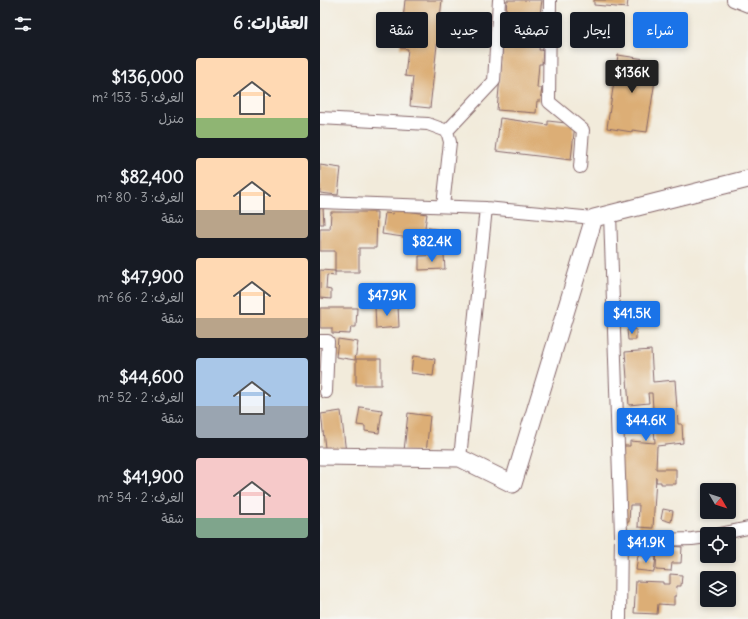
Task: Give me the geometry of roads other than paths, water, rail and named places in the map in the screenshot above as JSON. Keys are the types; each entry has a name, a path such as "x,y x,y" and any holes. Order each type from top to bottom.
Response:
{"street":[{"path":"447,131 494,81 499,0"},
{"path":"550,0 549,102 583,130 580,168"},
{"path":"733,0 748,6"},
{"path":"320,118 428,124 447,131"},
{"path":"443,206 450,142 447,131"},
{"path":"320,202 486,208 602,216 748,179"},
{"path":"460,458 486,208"},
{"path":"320,456 460,458 513,484 602,216"},
{"path":"602,216 621,541 620,619"},
{"path":"320,341 328,341 326,392"},
{"path":"736,531 748,528"},
{"path":"621,541 692,539 700,537"}]}
